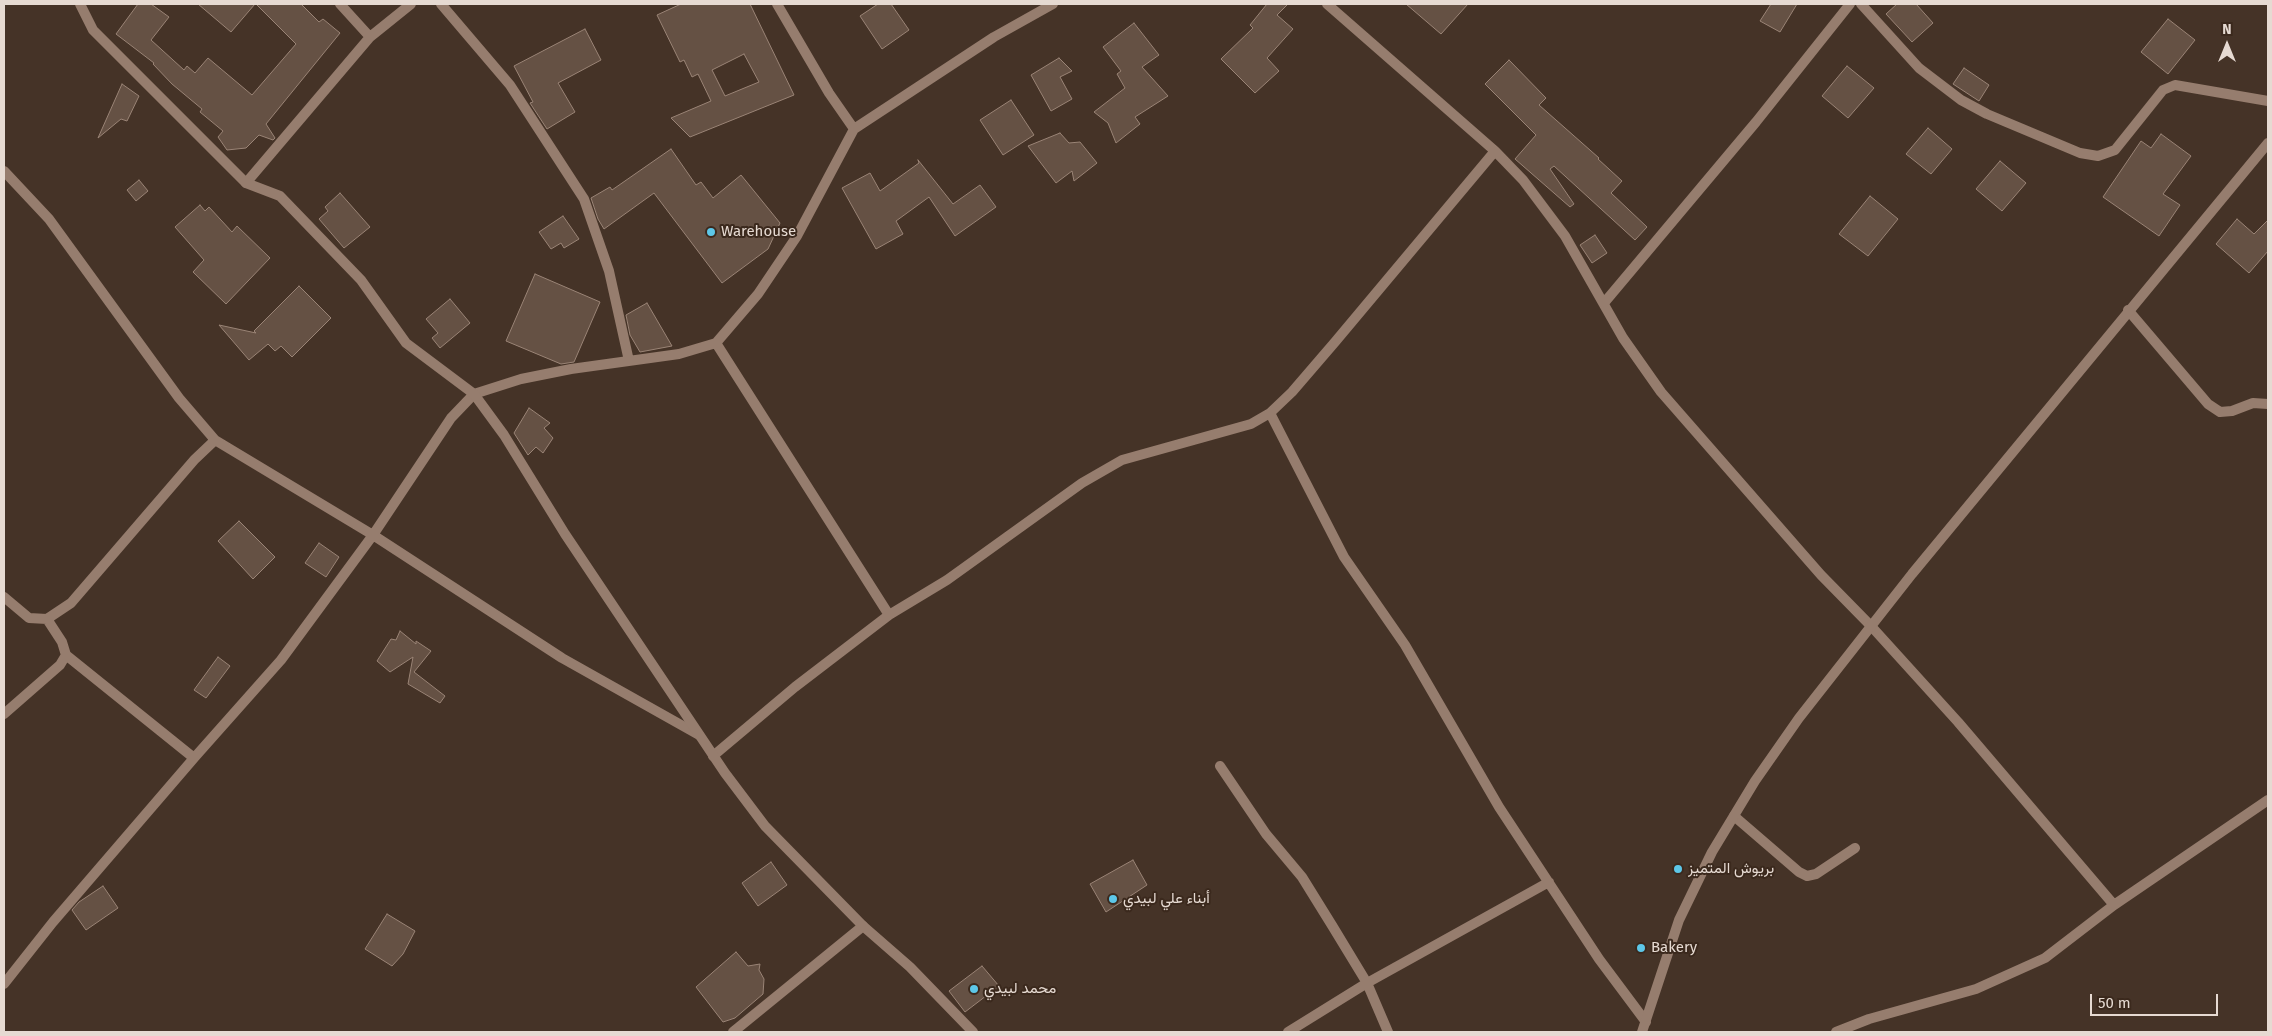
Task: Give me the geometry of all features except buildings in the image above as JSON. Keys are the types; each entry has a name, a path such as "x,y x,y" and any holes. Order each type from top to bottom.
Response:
{"street":[{"path":"80,4 93,30 246,183 280,196 361,280 406,343 474,394 504,435 565,534 713,756 765,826 863,926 910,967 973,1032"},
{"path":"340,4 370,37"},
{"path":"246,183 370,37 411,4"},
{"path":"441,4 510,85 584,199 609,272 629,361"},
{"path":"777,4 829,93 854,129"},
{"path":"4,984 53,922 281,660 373,535 451,418 474,394 521,379 571,369 678,354 716,343 758,294 797,236 854,129 994,37 1053,4"},
{"path":"1327,4 1496,151 1523,180 1565,236 1604,302 1622,338 1661,392 1821,575 1871,626 1958,722 2114,905"},
{"path":"1604,302 1756,122 1850,4"},
{"path":"1861,4 1919,68 1961,100 1987,114 2080,153 2098,156 2115,150 2163,90 2175,85 2268,101"},
{"path":"1642,1032 1679,920 1712,852 1755,781 1799,718 1871,626 2128,310 2268,143"},
{"path":"713,756 795,687 890,615 947,580 1082,482 1122,460 1251,424 1270,413 1310,371 1496,151"},
{"path":"4,171 49,219 179,398 215,440 373,535 562,658 699,735"},
{"path":"2128,310 2208,404 2220,412 2232,411 2253,403 2268,404"},
{"path":"716,343 890,615"},
{"path":"1270,413 1344,557 1405,645 1499,807 1599,959 1646,1022"},
{"path":"4,597 29,618 47,619 71,603 194,459 215,440"},
{"path":"47,619 62,642 66,655 194,758"},
{"path":"4,714 60,665 66,655"},
{"path":"1220,766 1261,826 1302,877 1368,983 1388,1032"},
{"path":"1836,1032 1868,1018 1976,989 2045,958 2114,905 2268,800"},
{"path":"1734,816 1807,876 1816,874 1855,848"},
{"path":"1288,1032 1368,983 1549,882"},
{"path":"734,1032 863,926"}],"place":[{"name":"Warehouse","path":"711,232"},
{"name":"بريوش المتميز","path":"1678,869"},
{"name":"أبناء علي لبيدي","path":"1113,899"},
{"name":"Bakery","path":"1641,948"},
{"name":"محمد لبيدي","path":"974,989"}]}
